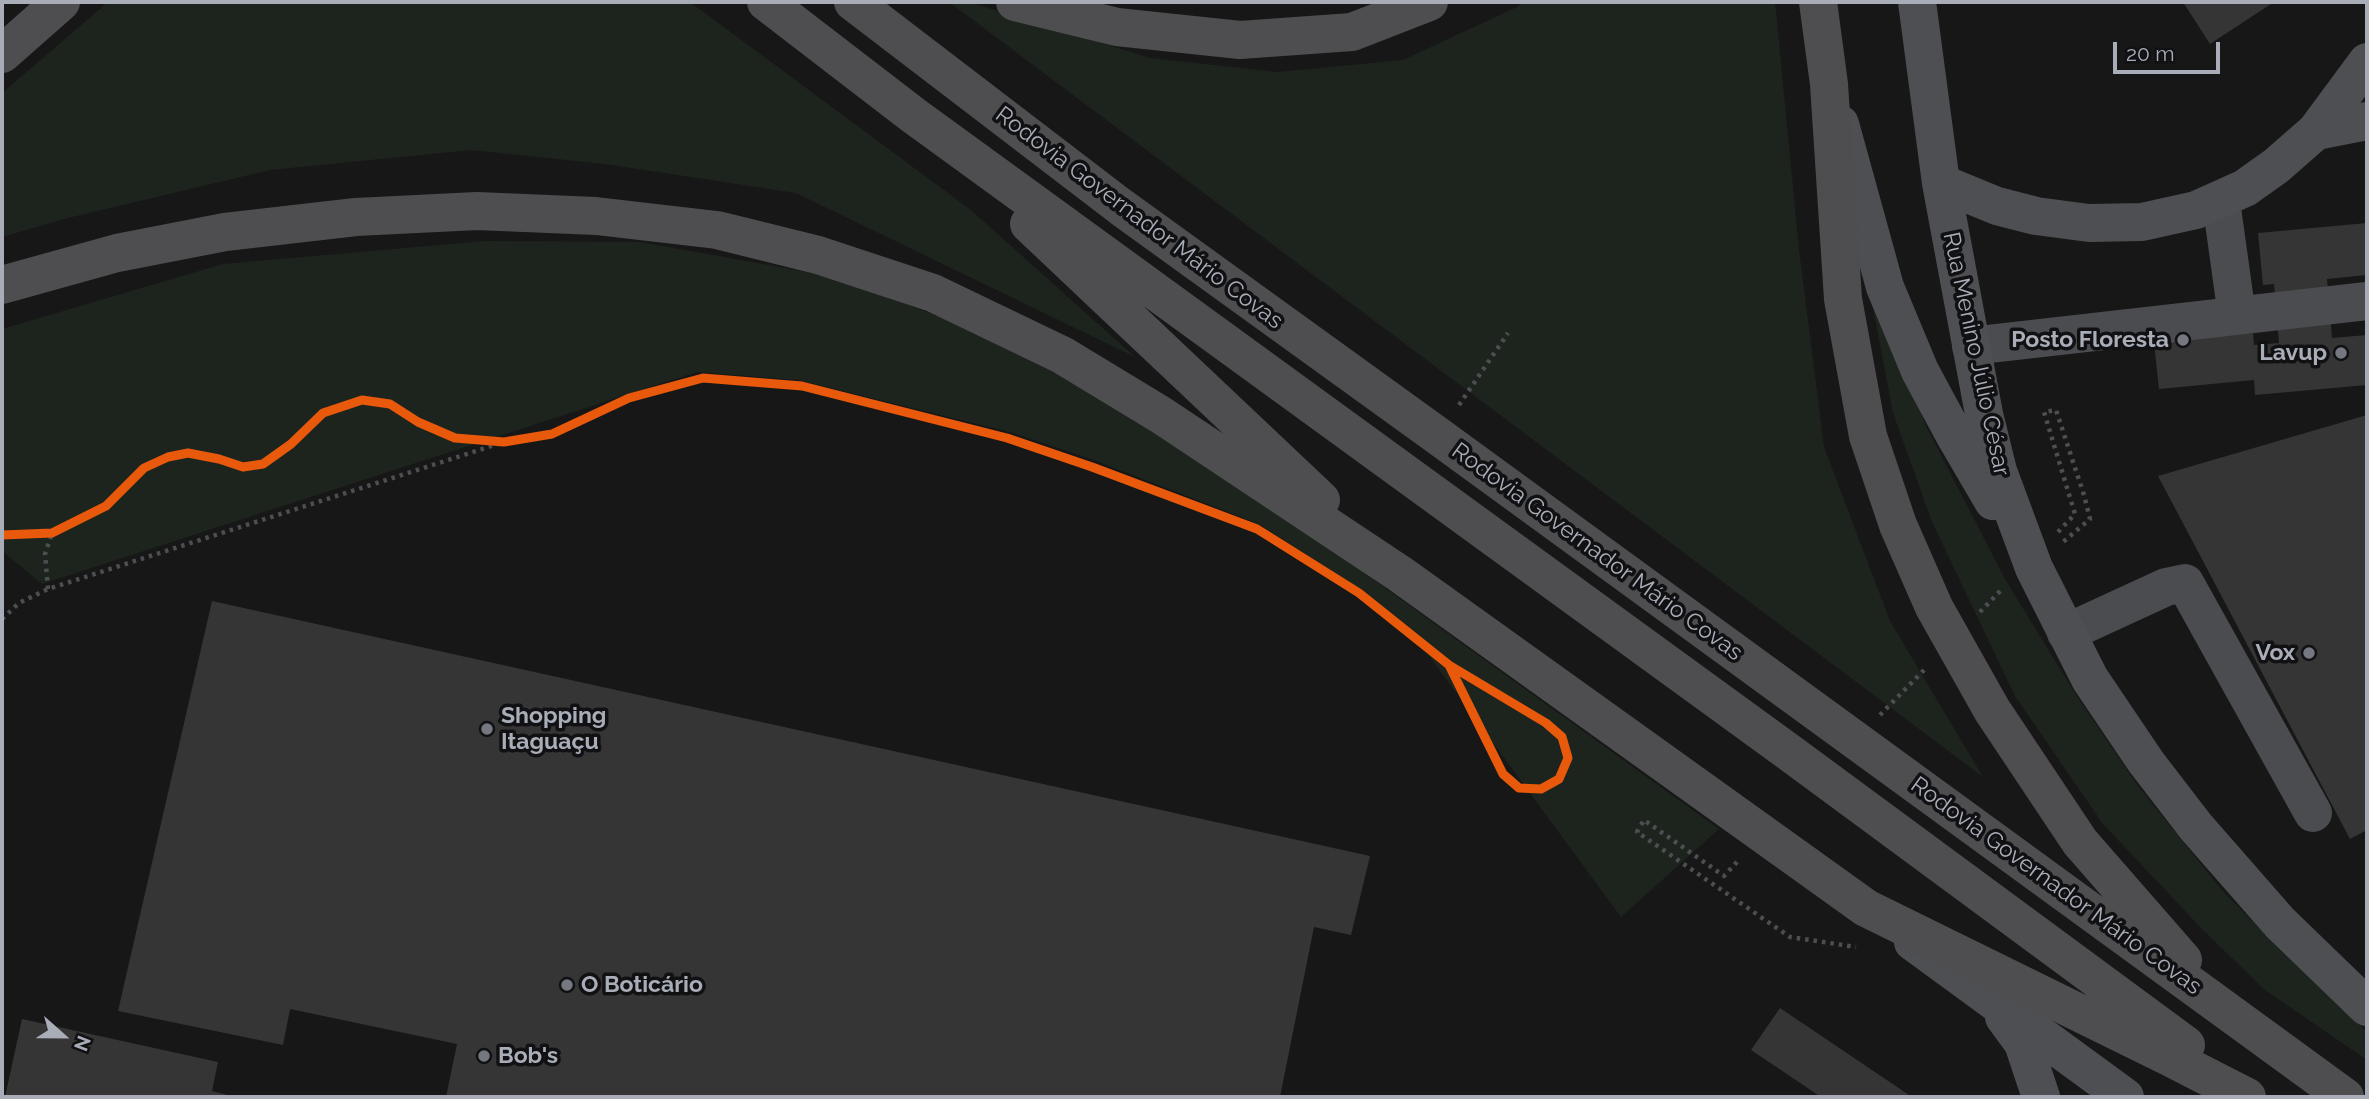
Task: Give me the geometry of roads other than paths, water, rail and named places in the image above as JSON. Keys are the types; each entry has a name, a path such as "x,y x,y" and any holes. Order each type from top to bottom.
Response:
{"highway":[{"path":"2,54 61,2"},
{"name":"Rodovia Governador Mário Covas","path":"766,2 913,115 1779,745 2257,1097"},
{"name":"Rodovia Governador Mário Covas","path":"853,2 1121,207 2345,1097"},
{"path":"1015,2 1116,27 1240,40 1352,32 1429,2"},
{"path":"1818,2 1829,84 1843,299 1868,436 1898,525 1934,607 1992,710 2080,842 2225,1009"},
{"path":"913,115 1400,574"},
{"path":"2,285 117,253 225,232 356,217 477,211 596,216 717,230 818,255 933,293 1062,355 1161,415 1400,574 1866,908 2247,1097"}],"main road":[{"name":"Rua Menino Júlio César","path":"1917,2 1941,183 1971,346 2021,576 2066,633 2090,679 2132,742 2196,827 2280,923 2367,1007"},
{"path":"1941,183 1997,206 2036,216 2089,223 2142,222 2196,210 2245,188 2276,166 2316,131 2367,62"},
{"path":"1829,84 1885,286 1920,371 1955,436 2021,576"},
{"path":"2316,131 2367,121"},
{"path":"1866,908 2125,1097"},
{"path":"1990,999 2023,1043 2041,1097"},
{"path":"2076,1062 2094,1088 2096,1097"}],"lane":[{"path":"2221,201 2237,316"},
{"path":"1971,346 2367,300"},
{"path":"2066,633 2165,587 2185,583 2313,813"}],"place":[{"name":"Posto Floresta","path":"2183,340"},
{"name":"Lavup","path":"2341,353"},
{"name":"Vox","path":"2309,653"},
{"name":"Shopping Itaguaçu","path":"487,729"},
{"name":"O Boticário","path":"567,985"},
{"name":"Bob's","path":"484,1056"}]}
